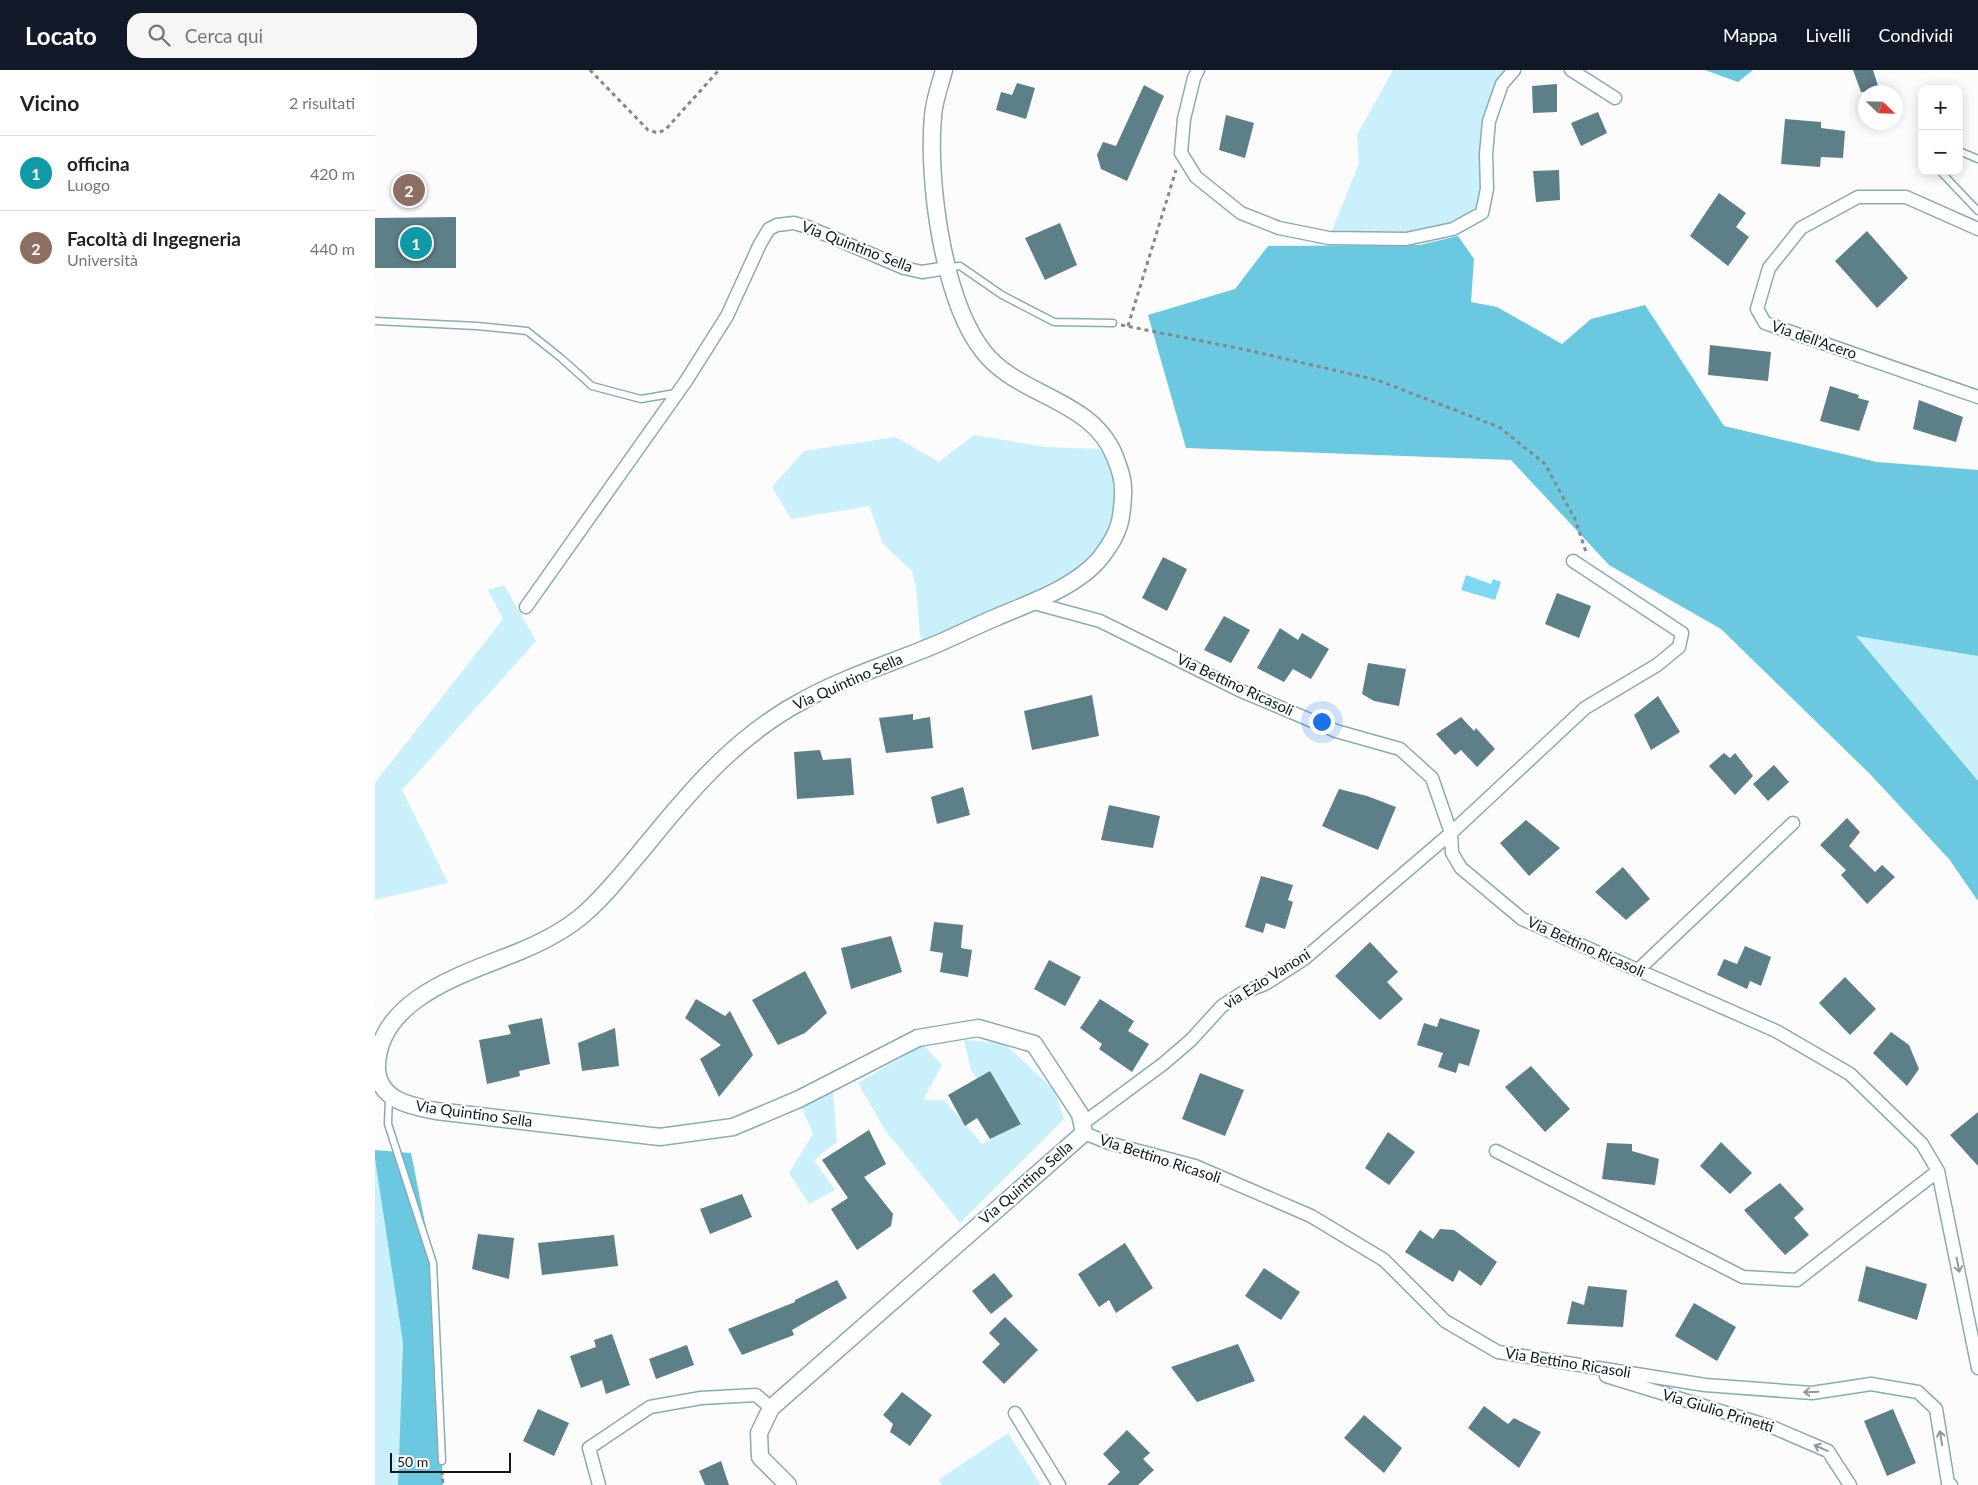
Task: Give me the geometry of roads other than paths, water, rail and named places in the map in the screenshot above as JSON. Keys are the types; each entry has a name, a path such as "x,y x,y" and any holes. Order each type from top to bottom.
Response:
{"street":[{"name":"Via Quintino Sella","path":"788,1485 760,1457 759,1434 771,1408 1083,1128 1080,1114 1034,1044 978,1028 918,1038 799,1099 733,1127 660,1137 436,1111 412,1106 389,1096 379,1082 377,1050 380,1036 416,996 461,972 523,950 572,924 625,872 701,779 743,741 801,701 853,677 935,645 1031,602 1081,576 1101,559 1119,528 1124,484 1112,447 1084,415 1020,380 984,353 970,331 947,268 933,182 931,153 933,111 944,70"},
{"path":"1198,70 1193,78 1184,119 1181,153 1196,177 1241,213 1279,228 1329,238 1406,240 1453,228 1482,213 1487,189 1486,154 1489,121 1503,84 1514,70"},
{"path":"1571,70 1615,98"},
{"name":"Via dell'Acero","path":"1978,229 1906,197 1859,197 1801,228 1769,268 1757,309 1765,323 1978,397"},
{"name":"Via Quintino Sella","path":"526,607 677,393 727,316 760,244 769,229 777,225 794,223 808,227 904,268 922,272 947,268"},
{"name":"via Ezio Vanoni","path":"1083,1128 1191,1040 1222,1006 1242,993 1265,984 1303,959 1451,833 1585,708 1657,665 1679,647 1682,633 1573,561"},
{"name":"Via Bettino Ricasoli","path":"1031,602 1099,621 1239,690 1274,705 1337,731 1400,749 1432,778 1451,833 1452,853 1461,868 1522,919 1776,1031 1850,1074 1922,1144 1938,1171 1978,1368"},
{"path":"1638,970 1793,823"},
{"name":"Via Bettino Ricasoli","path":"1083,1128 1109,1144 1195,1166 1311,1216 1384,1260 1445,1321 1498,1352 1705,1385 1812,1393 1871,1384 1918,1392 1936,1409 1948,1483 1951,1485"},
{"path":"1495,1151 1743,1277 1797,1280 1938,1171"},
{"name":"Via Giulio Prinetti","path":"1568,1363 1772,1427 1828,1451 1850,1485"},
{"path":"599,1485 589,1448 649,1407 701,1398 756,1395 771,1408"},
{"path":"1015,1413 1059,1485"}],"lane":[{"path":"1963,153 1978,159"},
{"path":"1944,175 1978,211"},
{"path":"947,268 960,266 1002,295 1054,322 1113,324"},
{"path":"375,321 477,326 527,331 592,386 641,399 677,393"},
{"path":"389,1096 388,1124 433,1263 441,1461"}],"place":[{"name":"Facoltà di Ingegneria","path":"409,190"},
{"name":"officina","path":"416,243"}]}
